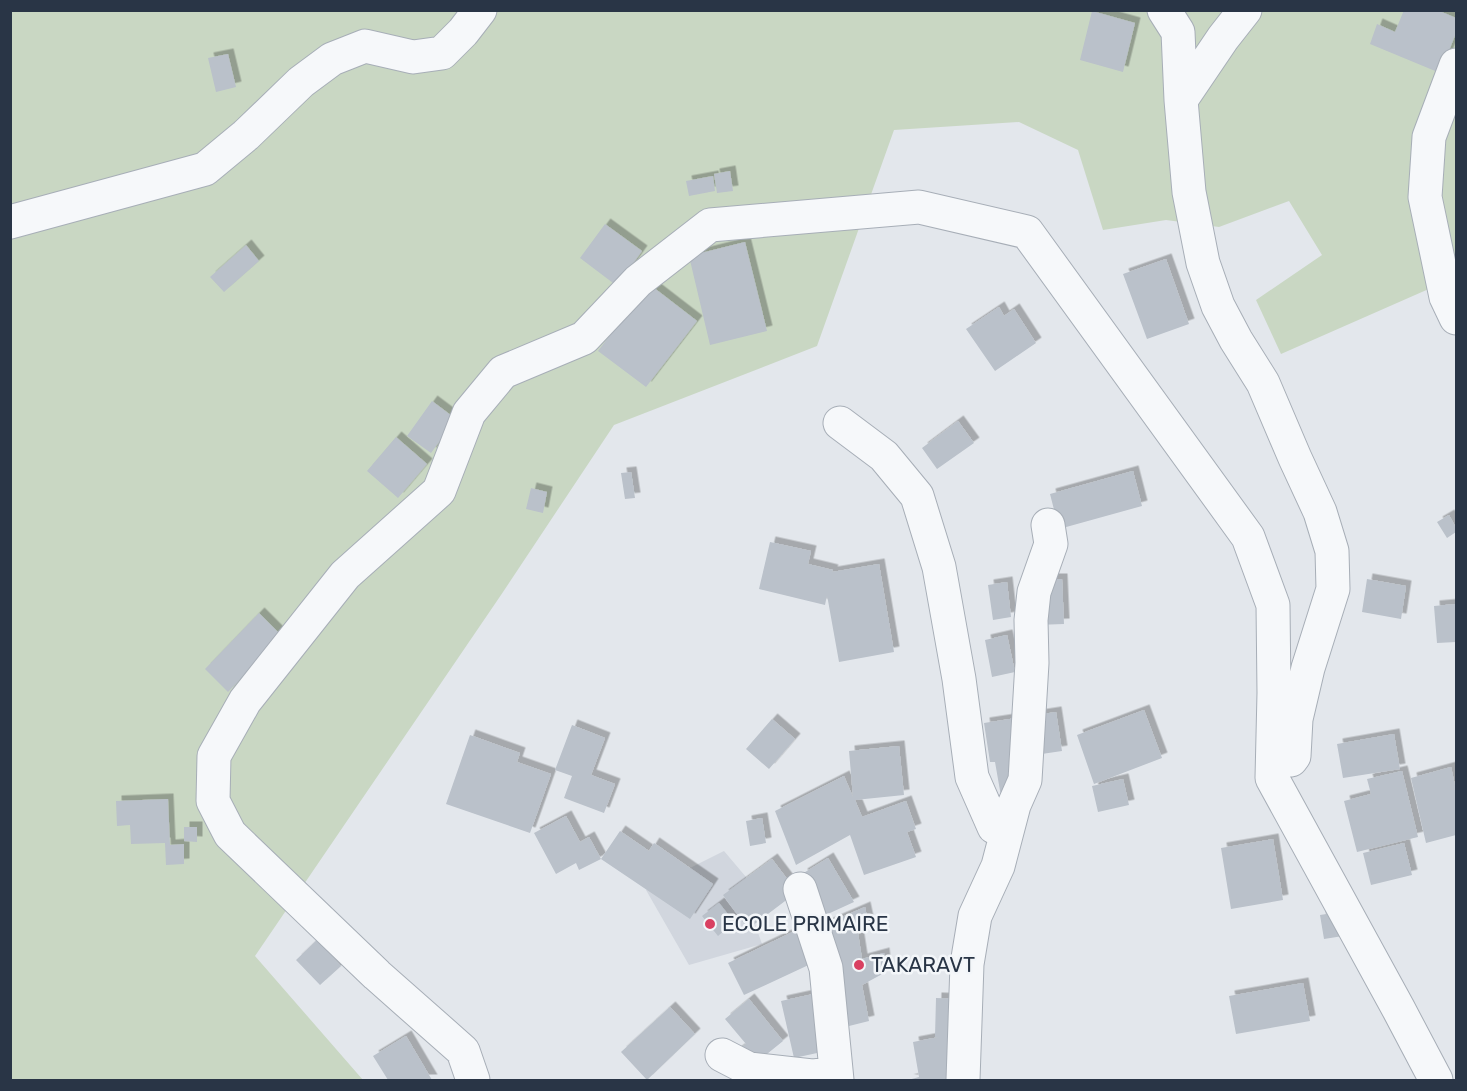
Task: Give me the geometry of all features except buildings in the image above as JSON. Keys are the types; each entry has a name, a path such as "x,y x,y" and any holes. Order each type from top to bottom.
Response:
{"street":[{"path":"10,222 205,169 246,135 301,82 332,59 365,46 413,57 442,53 463,32 480,10"},
{"path":"1164,10 1178,32 1189,192 1203,263 1218,306 1263,383 1320,512 1332,551 1333,589 1308,668 1296,719 1294,756 1272,778"},
{"path":"1181,100 1245,10"},
{"path":"1456,65 1429,137 1425,197 1446,297 1456,318"},
{"path":"473,1080 463,1051 377,975 230,834 213,801 214,756 245,701 345,574 439,491 469,413 503,372 584,338 638,281 710,225 919,207 1026,232 1248,537 1273,605 1272,778 1436,1080"},
{"path":"840,423 884,456 917,496 939,567 959,679 972,777 994,827 1006,833"},
{"path":"963,1080 967,964 975,916 998,866 1014,805 1026,780 1032,663 1031,620 1034,592 1051,544 1048,525"},
{"path":"722,1055 749,1069 837,1077 826,968 800,889"},
{"path":"1398,1008 1412,1080"}],"shaded area":[{"name":"ECOLE PRIMAIRE","path":"724,851 746,877 748,904 762,944 689,965 646,890"}],"green space":[{"path":"11,11 1456,11 1456,277 1281,354 1256,300 1322,255 1289,201 1219,227 1166,220 1103,230 1078,150 1019,122 894,130 817,346 614,425 255,956 363,1080 11,1080"}],"place":[{"name":"ECOLE PRIMAIRE","path":"710,924"},
{"name":"TAKARAVT","path":"859,965"}]}
